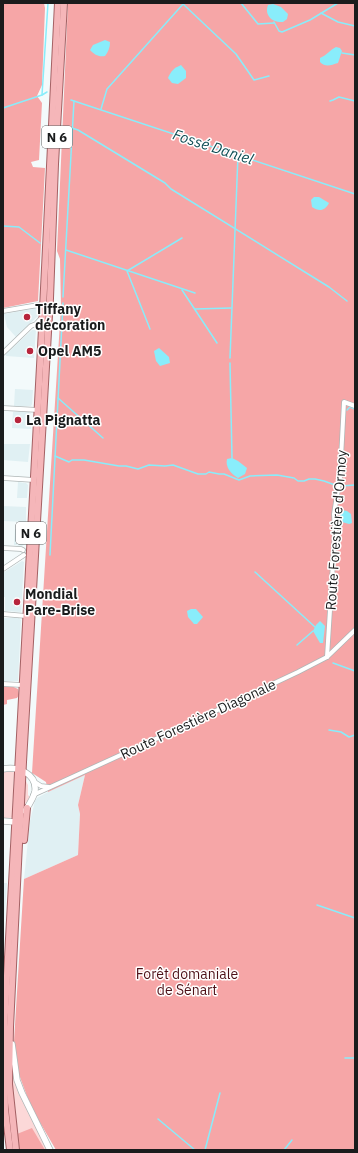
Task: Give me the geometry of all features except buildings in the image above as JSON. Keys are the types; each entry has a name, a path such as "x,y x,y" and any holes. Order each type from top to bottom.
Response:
{"main road":[{"name":"N 6","path":"16,1150 9,1084 10,1027 21,817 20,770 22,685 44,330 43,316 58,3"},
{"name":"N 6","path":"10,1150 4,1112 3,1031 15,822 20,770 48,337 55,164 64,3"},
{"path":"3,769 27,772 33,781 35,789 27,808 21,817 15,822 3,821"},
{"path":"19,850 23,844 27,808"},
{"path":"10,1027 13,1059 22,1093 50,1150"}],"street":[{"path":"3,311 44,304 50,298"},
{"path":"3,353 43,316"},
{"path":"33,326 44,330 48,337"},
{"name":"Route Forestière d'Ormoy","path":"327,657 335,531 334,514 340,477 344,402 355,406"},
{"path":"3,408 38,410"},
{"path":"3,478 34,480"},
{"path":"3,569 24,553 26,547 30,547"},
{"path":"3,548 21,549 29,560"},
{"path":"3,614 26,616"},
{"name":"Route Forestière Diagonale","path":"33,795 171,732 327,657 355,630"},
{"path":"3,684 22,685"},
{"path":"33,781 41,786 49,787"}],"shaded area":[{"path":"37,308 38,316 16,337 7,327 4,314"},
{"path":"32,330 36,330 34,358 6,356 6,354"},
{"path":"15,389 33,390 31,406 14,406"},
{"path":"13,412 29,412 31,414 31,429 12,428"},
{"path":"3,444 30,444 28,462 3,460"},
{"path":"18,482 26,483 28,485 27,498 17,498"},
{"path":"3,506 26,507 26,522 3,521"},
{"path":"15,529 25,530 24,544 22,546 14,545"},
{"path":"22,561 24,562 21,612 5,611 5,597 3,597 3,573"},
{"path":"3,618 19,618 21,620 18,681 3,681"},
{"path":"3,772 14,772 12,817 9,819 3,818"},
{"path":"85,775 78,805 80,814 78,855 24,879 30,821 35,801 37,798 48,792"},
{"path":"25,779 28,785 28,795 30,797 23,811"},
{"path":"3,883 7,883 4,921 3,920"},
{"path":"12,1072 28,1111 47,1150 42,1150 32,1130 16,1136"}],"green space":[{"path":"3,3 44,3 42,85 37,96 42,103 39,160 31,162 33,167 45,168 38,301 3,308"},
{"name":"Forêt domaniale de Sénart","path":"68,3 355,3 355,1150 56,1150 31,1107 17,1069 14,1041 24,879 78,855 80,814 78,805 85,775 48,792 46,782 32,773 61,306 60,259 57,251"},
{"path":"5,683 18,689 19,695 17,698 7,700 7,704 3,705 3,684"},
{"path":"32,1128 45,1150 19,1150 17,1134"}],"water":[{"path":"273,4 281,7 288,14 287,19 283,22 272,20 268,15 268,5"},
{"path":"105,40 110,42 110,46 105,56 97,55 90,50 93,45"},
{"path":"336,47 340,48 342,51 338,63 331,65 322,64 320,62 320,58"},
{"path":"181,65 186,71 186,78 178,84 172,83 168,78 169,76 176,67"},
{"path":"314,197 319,197 329,203 324,209 317,210 312,207 311,200"},
{"path":"159,348 169,357 170,363 160,366 156,361 154,351"},
{"path":"232,458 247,468 245,474 238,478 231,472 227,465 227,459"},
{"path":"342,510 351,514 352,523 349,524 342,522 340,513"},
{"path":"196,609 203,617 197,624 194,624 188,617 187,611"},
{"path":"320,621 325,626 323,643 320,643 313,631"}],"waterway":[{"path":"42,95 48,3"},
{"path":"101,109 107,89 184,3"},
{"path":"241,3 258,24 274,23"},
{"path":"274,22 279,31 282,32 310,20 338,3"},
{"path":"183,4 236,54 254,80 269,76"},
{"path":"321,13 338,22 355,26"},
{"path":"342,53 355,55"},
{"name":"Fossé Daniel","path":"3,108 47,92"},
{"path":"330,101 339,97 355,101"},
{"name":"Fossé Daniel","path":"71,100 355,194"},
{"path":"63,297 74,101"},
{"path":"72,128 78,130 165,183 171,189 329,287 347,301"},
{"path":"230,358 238,155"},
{"path":"3,226 19,227 40,243"},
{"path":"150,329 127,271 182,238"},
{"path":"66,250 195,293"},
{"path":"182,290 217,343"},
{"path":"50,555 63,303"},
{"path":"195,309 231,308"},
{"path":"230,363 232,458"},
{"path":"58,398 103,438"},
{"path":"347,410 350,407 355,409"},
{"path":"55,456 69,462 72,460 84,460 138,469 149,465 173,465 198,474 206,474 209,472 224,474 239,480 250,476 277,475 294,478 298,481 315,479 335,485"},
{"path":"341,486 355,485"},
{"path":"255,572 315,627"},
{"path":"297,645 313,631"},
{"path":"333,663 355,671"},
{"path":"329,730 341,732 349,737 355,735"},
{"path":"317,905 355,918"},
{"path":"345,1058 355,1058"},
{"path":"205,1150 220,1093"},
{"path":"158,1119 195,1150"},
{"path":"284,1150 292,1140"}],"place":[{"name":"Tiffany décoration","path":"27,317"},
{"name":"Opel AM5","path":"30,351"},
{"name":"La Pignatta","path":"18,420"},
{"name":"Mondial Pare-Brise","path":"17,602"}]}
